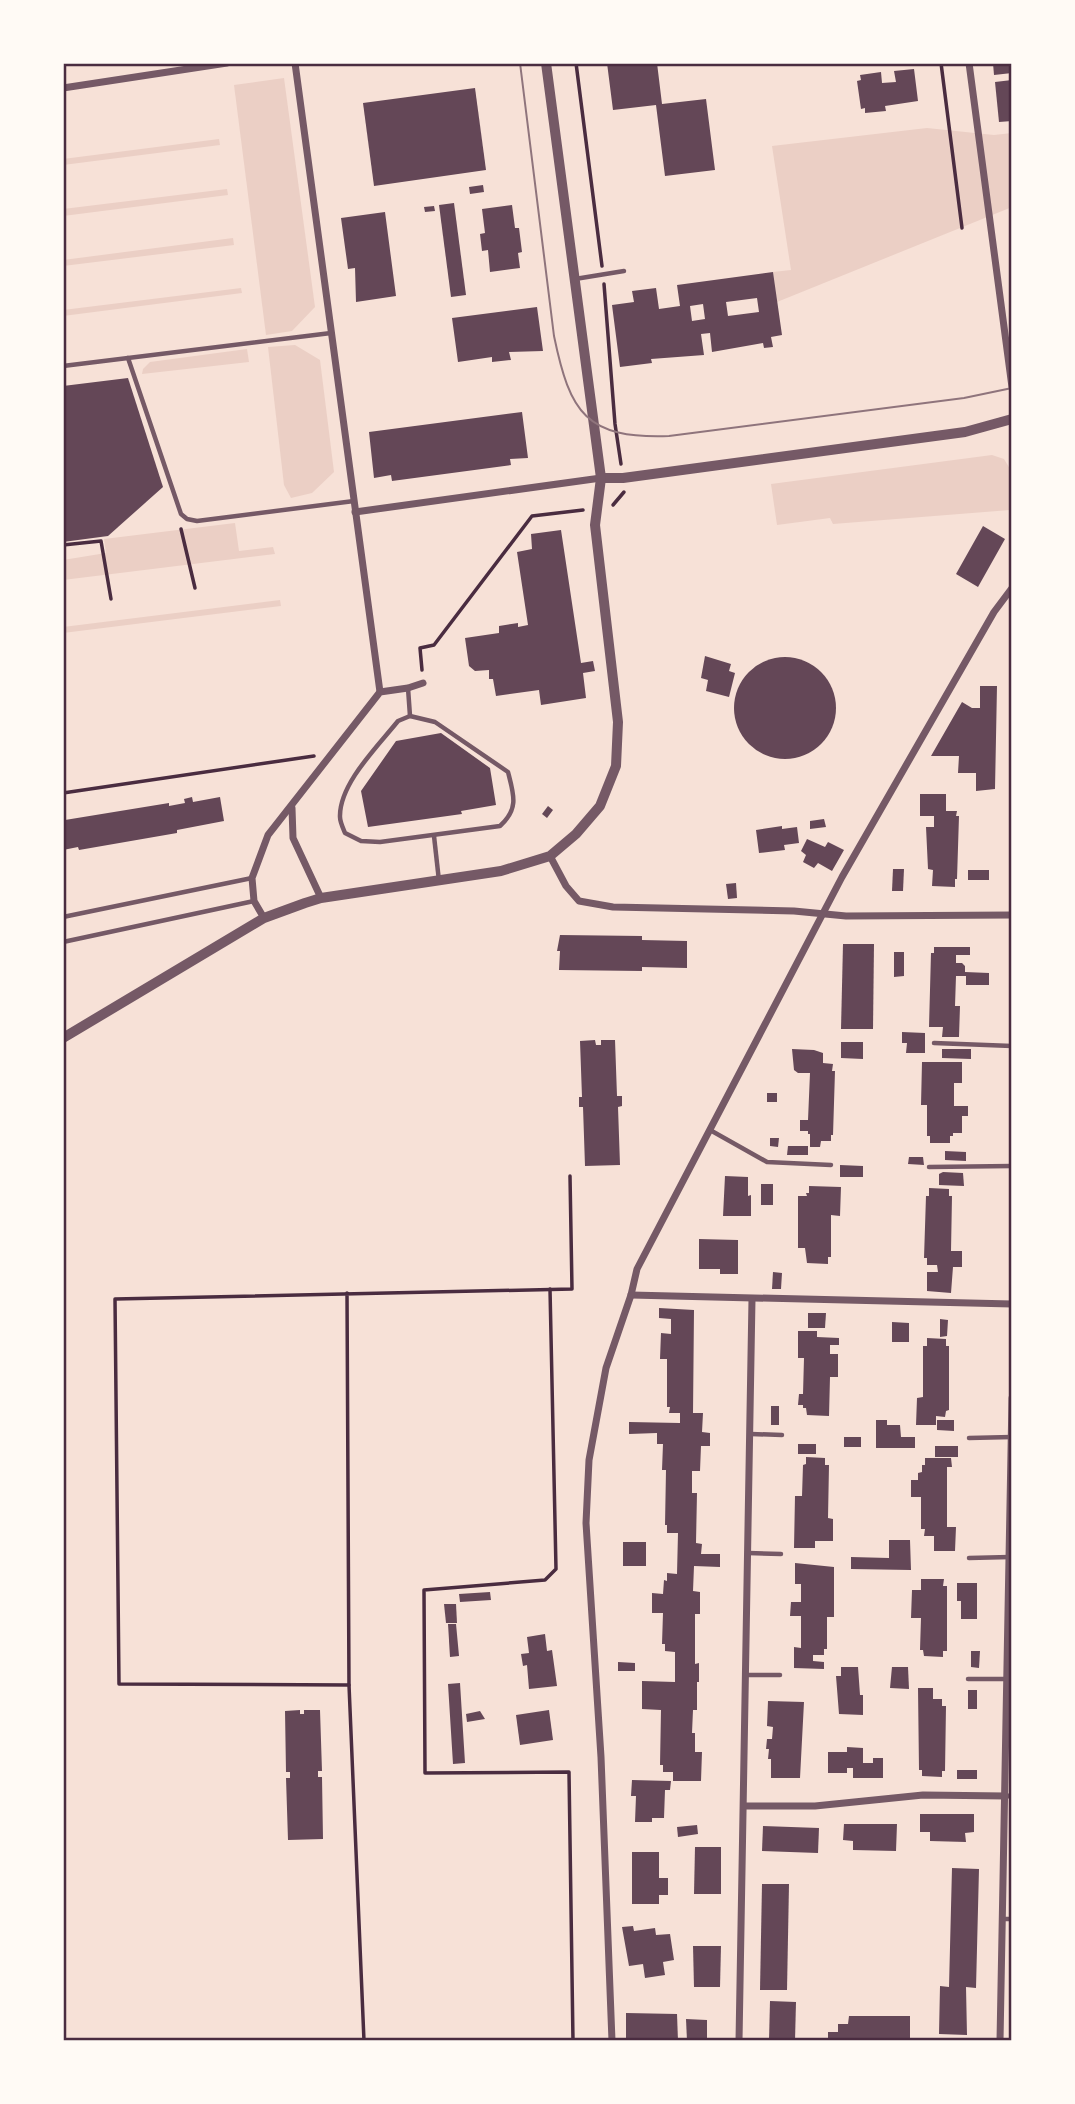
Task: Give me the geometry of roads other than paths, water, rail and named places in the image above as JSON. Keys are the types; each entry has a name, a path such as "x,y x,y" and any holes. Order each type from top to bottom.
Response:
{"street":[{"path":"63,88 198,65 227,63"},
{"path":"295,63 380,692"},
{"path":"63,1038 264,918 321,898 501,871 550,856 576,834 600,806 616,766 618,722 595,525 601,478 547,63"},
{"path":"969,63 1012,387"},
{"path":"355,512 965,432 1012,419"},
{"path":"612,2041 601,1770 586,1523 589,1460 606,1368 637,1269 822,914 994,612 1012,588"},
{"path":"264,918 254,901 252,878 268,835 380,692 423,683"},
{"path":"292,807 293,838 321,898"},
{"path":"550,856 566,886 579,901 614,907 822,914 1012,915"},
{"path":"631,1295 1012,1304"},
{"path":"739,2041 752,1299"},
{"path":"1000,2041 1008,1919 1012,1398"},
{"path":"744,1806 814,1806 923,1795 1009,1796"}],"lane":[{"path":"574,279 624,271"},
{"path":"63,366 331,333"},
{"path":"128,358 181,514 197,521 354,500"},
{"path":"408,688 410,716"},
{"path":"410,716 435,722 508,772 514,797 510,817 500,826 380,842 361,841 345,833 339,819 348,784 398,721 410,716"},
{"path":"434,836 439,881"},
{"path":"63,917 252,878"},
{"path":"63,942 254,901"},
{"path":"934,1043 1012,1046"},
{"path":"710,1129 767,1162 831,1165"},
{"path":"929,1167 1012,1167"},
{"path":"750,1434 782,1434"},
{"path":"969,1438 1012,1437"},
{"path":"748,1553 781,1554"},
{"path":"969,1558 1011,1557"},
{"path":"746,1675 780,1675"},
{"path":"968,1679 1010,1679"}],"tram line":[{"path":"520,63 554,336 567,385 586,416 600,426 641,436 669,436 964,398 1012,388"}]}
